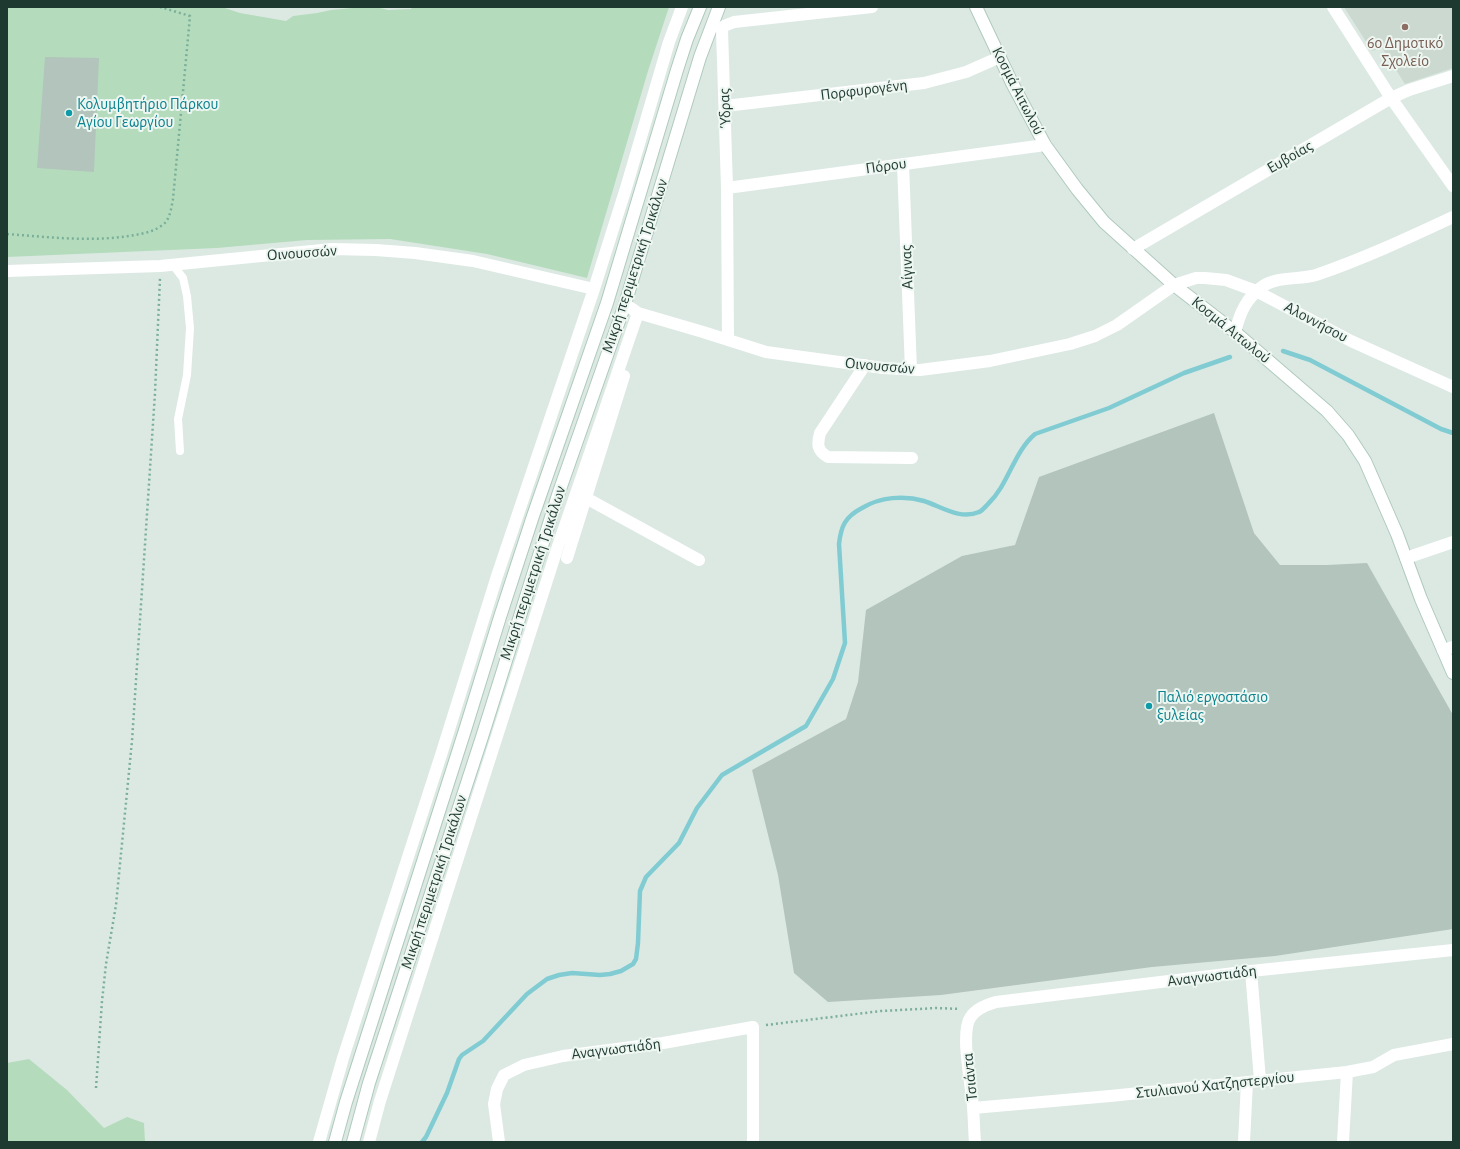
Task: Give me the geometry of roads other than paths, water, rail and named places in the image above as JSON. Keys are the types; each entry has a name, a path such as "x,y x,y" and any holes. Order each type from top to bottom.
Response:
{"street":[{"path":"319,1142 343,1058 497,576 594,289 626,188 669,42 682,7"},
{"name":"Μικρή περιμετρική Τρικάλων","path":"335,1142 352,1083 500,617 533,516 607,303 683,52 700,7"},
{"name":"Μικρή περιμετρική Τρικάλων","path":"353,1142 372,1075 482,737 555,503 625,304 700,57 719,7"},
{"name":"Ύδρας","path":"728,340 727,188 722,30 724,26 734,22 872,7"},
{"name":"Κοσμά Αιτωλού","path":"976,7 1027,113 1046,145 1077,189 1104,222 1174,285 1235,332 1327,412 1348,435 1364,461 1397,534 1406,558 1448,649 1453,673"},
{"path":"1334,7 1391,98 1453,186"},
{"name":"Πορφυρογένη","path":"724,106 924,83 966,72 1000,57"},
{"name":"Ευβοίας","path":"1133,249 1391,98 1409,90 1453,76"},
{"name":"Πόρου","path":"727,188 1046,145"},
{"name":"Αίγινας","path":"902,164 911,370"},
{"path":"1235,332 1245,303 1256,291 1270,282 1314,276 1410,237 1453,217"},
{"name":"Οινουσσών","path":"7,271 160,266 269,254 332,249 376,250 459,258 594,289"},
{"name":"Αλοννήσου","path":"1174,285 1196,278 1226,280 1256,291 1351,341 1453,387"},
{"name":"Οινουσσών","path":"625,304 641,314 766,352 911,370 990,361 1070,344 1094,336 1117,325 1174,285"},
{"path":"567,558 641,314"},
{"path":"369,1142 384,1088 558,546 641,314"},
{"path":"865,365 820,433 818,447 820,452 828,457 912,458"},
{"path":"586,498 699,560"},
{"path":"1406,558 1453,542"},
{"name":"Αναγνωστιάδη","path":"974,1013 985,1006 996,1002 1251,971 1453,950"},
{"path":"1251,971 1260,1080"},
{"name":"Τσιάντα","path":"974,1013 968,1024 966,1035 974,1108 975,1142"},
{"name":"Αναγνωστιάδη","path":"499,1142 494,1104 495,1096 504,1075 524,1065 563,1056 663,1043 753,1027 753,1142"},
{"name":"Στυλιανού Χατζηστεργίου","path":"974,1108 1117,1096 1347,1072 1373,1066 1394,1055 1453,1044"},
{"path":"1343,1142 1347,1072"},
{"path":"1244,1142 1246,1082"}],"lane":[{"path":"172,265 183,278 187,296 190,328 186,375 178,419 180,451"}],"waterway":[{"path":"1283,351 1310,360 1441,429 1453,433"},
{"path":"422,1142 426,1137 447,1093 459,1059 462,1055 483,1041 527,994 547,979 559,975 572,973 600,975 610,974 621,971 633,964 636,959 638,943 640,891 646,877 679,843 697,808 722,775 806,726 833,679 845,643 839,544 841,532 845,523 856,511 876,501 892,498 908,498 924,501 958,514 972,514 979,512 984,509 995,496 1021,450 1035,434 1109,408 1184,373 1230,357"}],"place":[{"name":"6ο Δημοτικό Σχολείο","path":"1405,27"},
{"name":"Κολυμβητήριο Πάρκου Αγίου Γεωργίου","path":"69,113"},
{"name":"Παλιό εργοστάσιο ξυλείας","path":"1149,706"}]}
